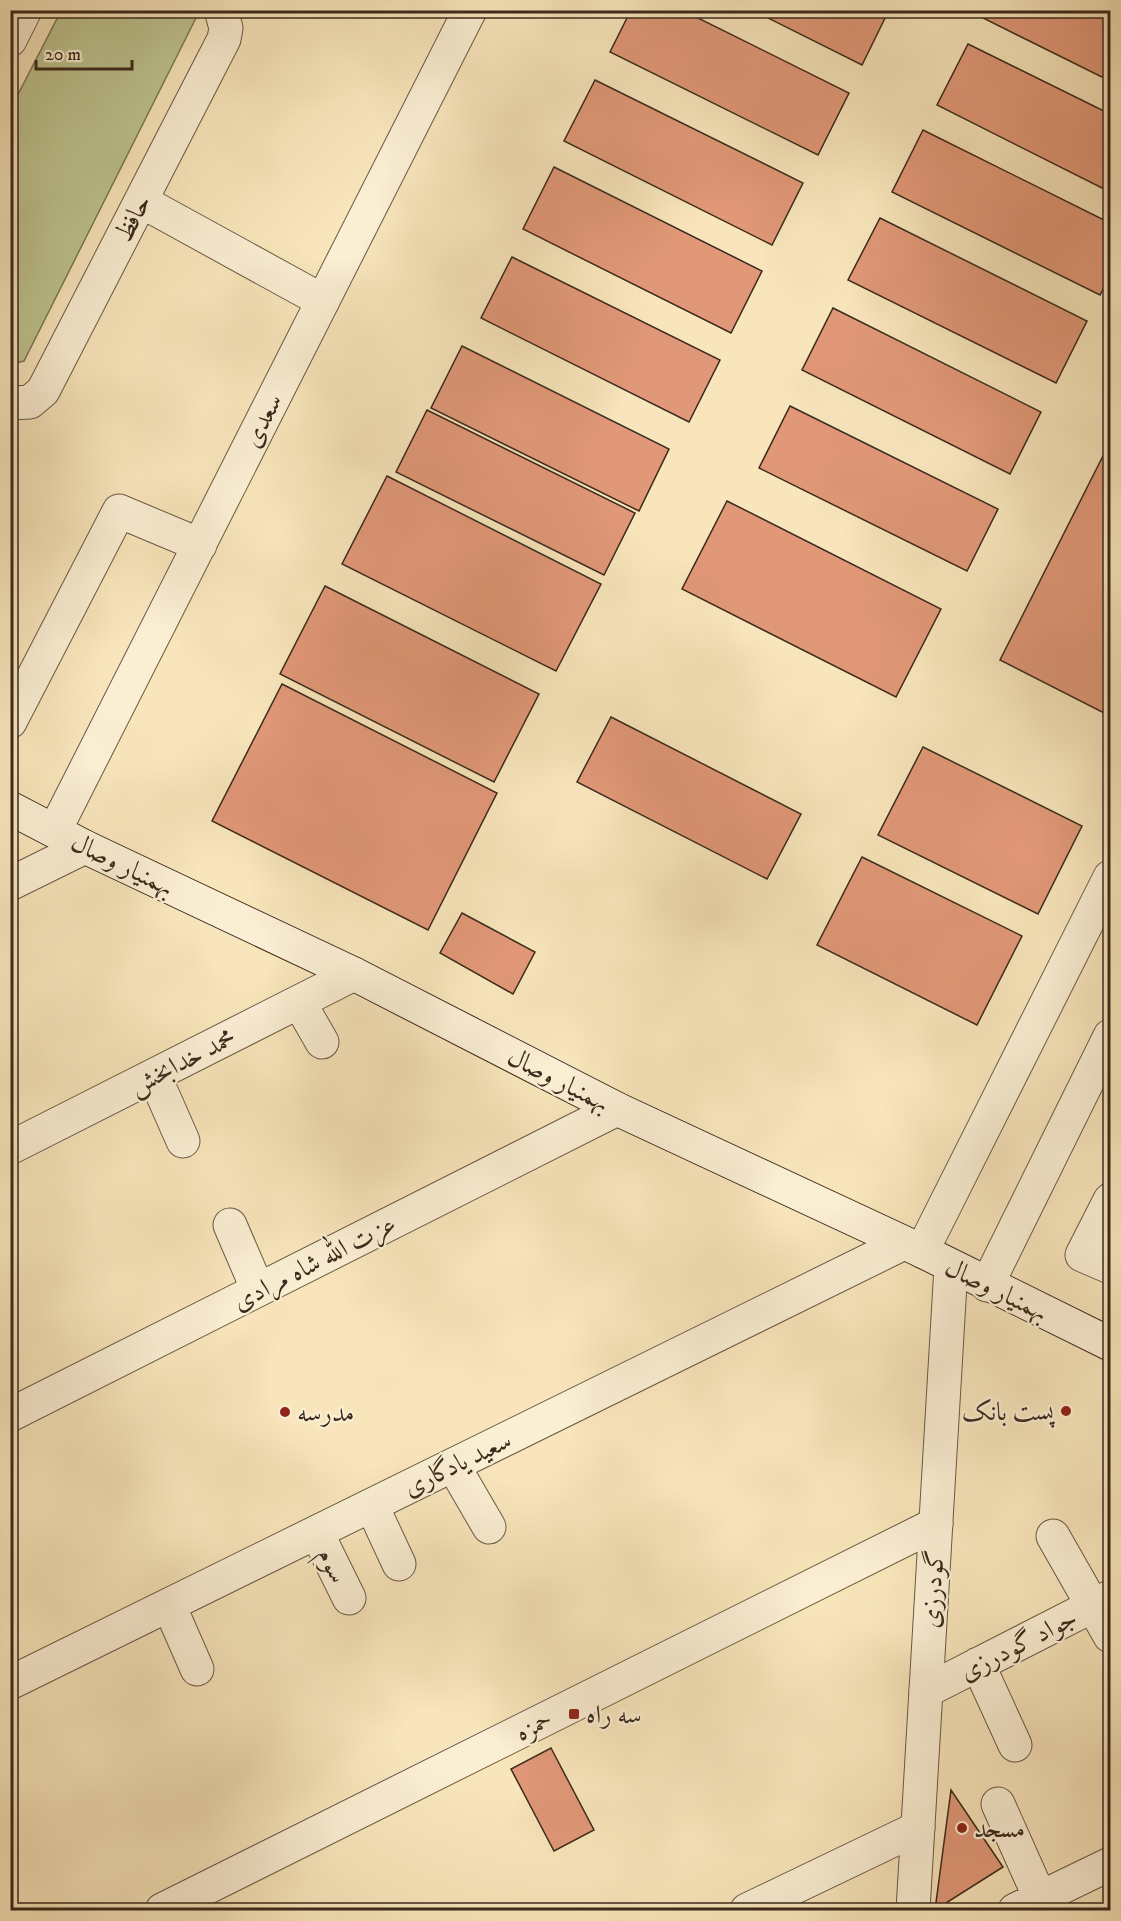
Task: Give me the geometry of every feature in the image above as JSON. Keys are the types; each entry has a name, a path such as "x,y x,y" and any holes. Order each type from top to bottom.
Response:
{"street":[{"path":"10,40 25,10"},
{"name":"حافظ","path":"10,403 30,402 43,391 224,39 226,28 221,10"},
{"name":"سعدی","path":"55,830 470,10"},
{"path":"141,201 323,301"},
{"path":"10,722 119,512 200,545"},
{"name":"بهمنیار وصال","path":"10,808 84,847 354,974 617,1108 913,1247 1110,1344"},
{"path":"10,884 84,847"},
{"path":"913,1247 1110,876"},
{"name":"محمد خدابخش","path":"10,1148 354,974"},
{"path":"298,1002 322,1042"},
{"path":"987,1284 1110,1036"},
{"path":"154,1075 183,1141"},
{"name":"عزت الله شاه مرادی","path":"10,1415 617,1108"},
{"path":"1110,1200 1083,1255 1110,1267"},
{"path":"230,1225 258,1290"},
{"name":"سعید یادگاری","path":"11,1683 453,1466 913,1247"},
{"name":"گودرزی","path":"913,1911 951,1267"},
{"path":"453,1466 489,1527"},
{"path":"372,1506 399,1564"},
{"name":"حمزه","path":"162,1911 936,1524"},
{"name":"سوم","path":"316,1533 349,1598"},
{"path":"1053,1536 1102,1601 1110,1636"},
{"name":"جواد گودرزی","path":"926,1691 1102,1601"},
{"path":"169,1605 197,1669"},
{"path":"978,1664 1016,1745"},
{"path":"998,1804 1027,1904 1110,1864"},
{"path":"747,1911 918,1828"}],"green space":[{"path":"61,11 192,11 197,16 24,361 11,364 11,108"}],"building":[{"path":"631,10 682,10 849,93 818,155 610,52"},
{"path":"752,10 889,10 862,65"},
{"path":"982,10 1110,10 1110,81 979,16"},
{"path":"968,44 1110,114 1110,192 937,105"},
{"path":"595,80 803,183 772,245 564,141"},
{"path":"923,130 1110,223 1110,275 1100,295 892,192"},
{"path":"554,167 762,271 731,333 523,229"},
{"path":"880,218 1087,321 1056,383 848,280"},
{"path":"512,257 720,360 689,422 481,318"},
{"path":"833,308 1041,412 1010,474 802,370"},
{"path":"462,346 669,449 639,511 431,408"},
{"path":"790,406 998,509 967,571 759,468"},
{"path":"427,410 635,513 604,575 396,472"},
{"path":"1110,442 1110,716 1000,660"},
{"path":"387,476 601,584 556,671 342,564"},
{"path":"727,501 941,609 896,697 682,589"},
{"path":"325,586 539,694 494,782 280,674"},
{"path":"282,684 497,793 428,930 212,821"},
{"path":"611,717 801,814 767,879 577,782"},
{"path":"923,747 1082,826 1038,914 878,835"},
{"path":"862,857 1022,936 977,1025 817,945"},
{"path":"462,913 535,952 513,994 440,953"},
{"path":"551,1748 594,1830 554,1851 511,1769"},
{"name":"مسجد","path":"951,1790 1003,1867 935,1910"}],"place":[{"name":"پست بانک","path":"1066,1411"},
{"name":"مدرسه","path":"285,1412"},
{"name":"سه راه","path":"574,1714"},
{"name":"مسجد","path":"962,1828"}]}
